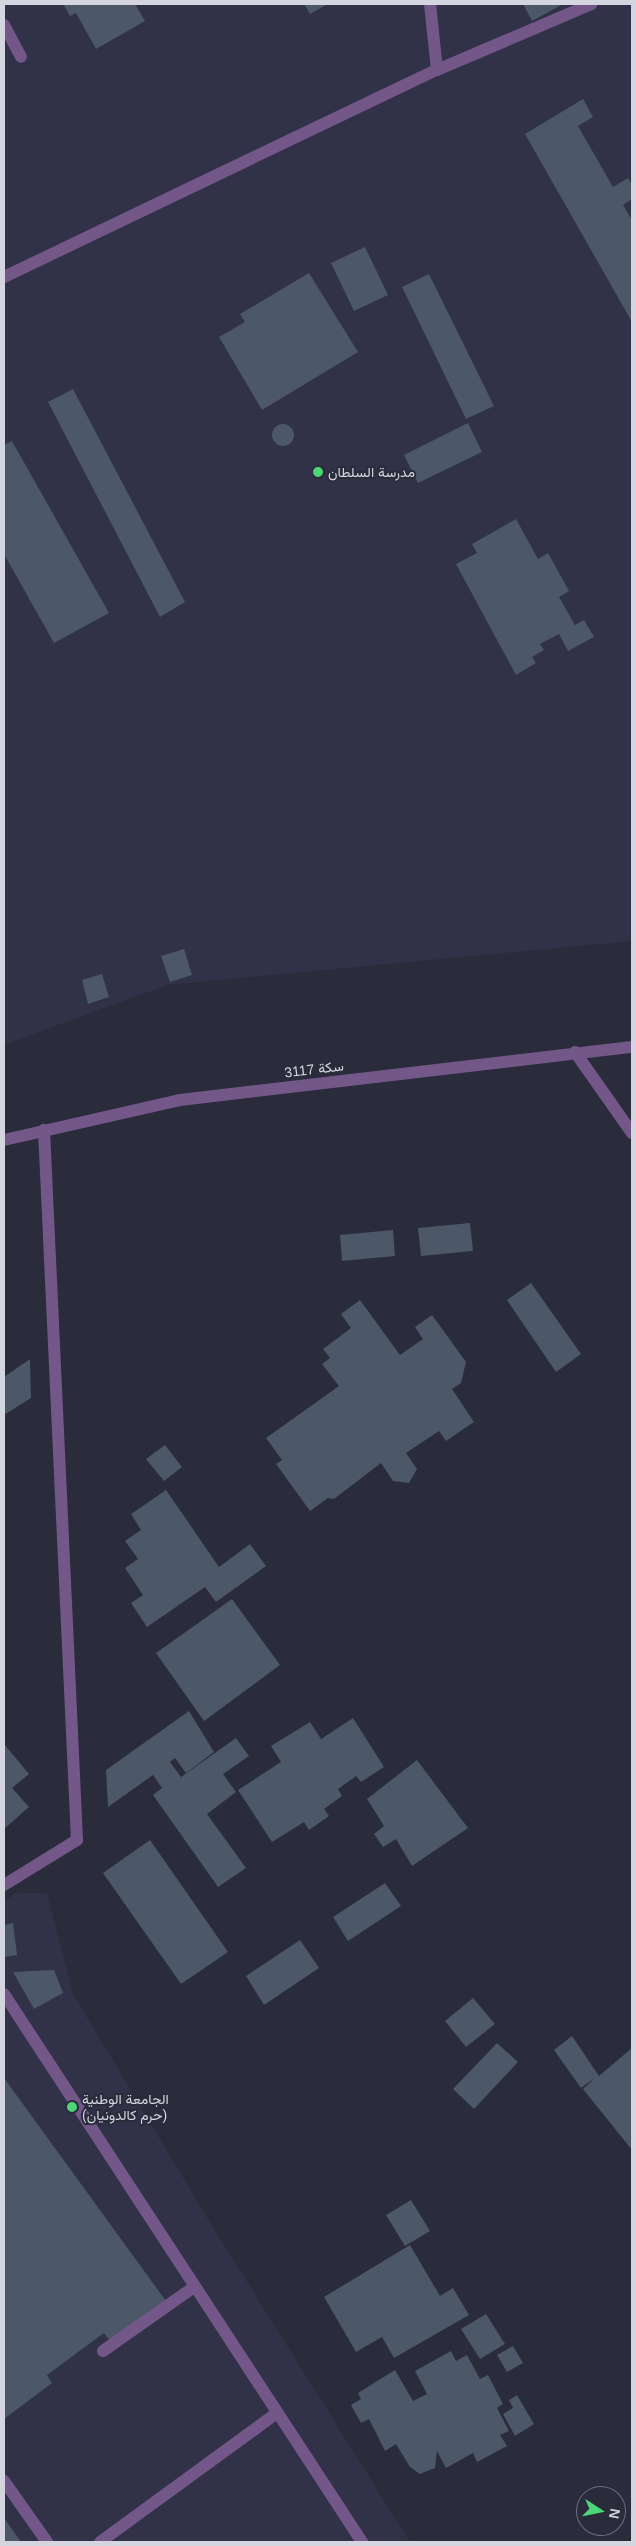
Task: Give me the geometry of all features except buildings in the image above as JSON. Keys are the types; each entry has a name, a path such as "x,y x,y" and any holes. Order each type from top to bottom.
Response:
{"street":[{"path":"430,4 437,70"},
{"path":"4,277 437,70 592,4"},
{"path":"4,25 21,57"},
{"name":"سكة 3117","path":"4,1140 180,1100 575,1052 632,1047"},
{"path":"575,1052 632,1133"},
{"path":"4,1885 77,1840 44,1130"},
{"path":"4,1994 362,2542"},
{"path":"103,2351 194,2287"},
{"path":"100,2542 278,2413"},
{"path":"4,2481 48,2542"}],"shaded area":[{"name":"مدرسة السلطان","path":"4,4 632,4 632,941 167,985 4,1045"},
{"name":"الجامعة الوطنية (حرم كالدونيان)","path":"17,1893 47,1893 73,1994 209,2221 410,2542 4,2542 4,1901"}],"place":[{"name":"مدرسة السلطان","path":"318,472"},
{"name":"الجامعة الوطنية (حرم كالدونيان)","path":"72,2107"}]}
